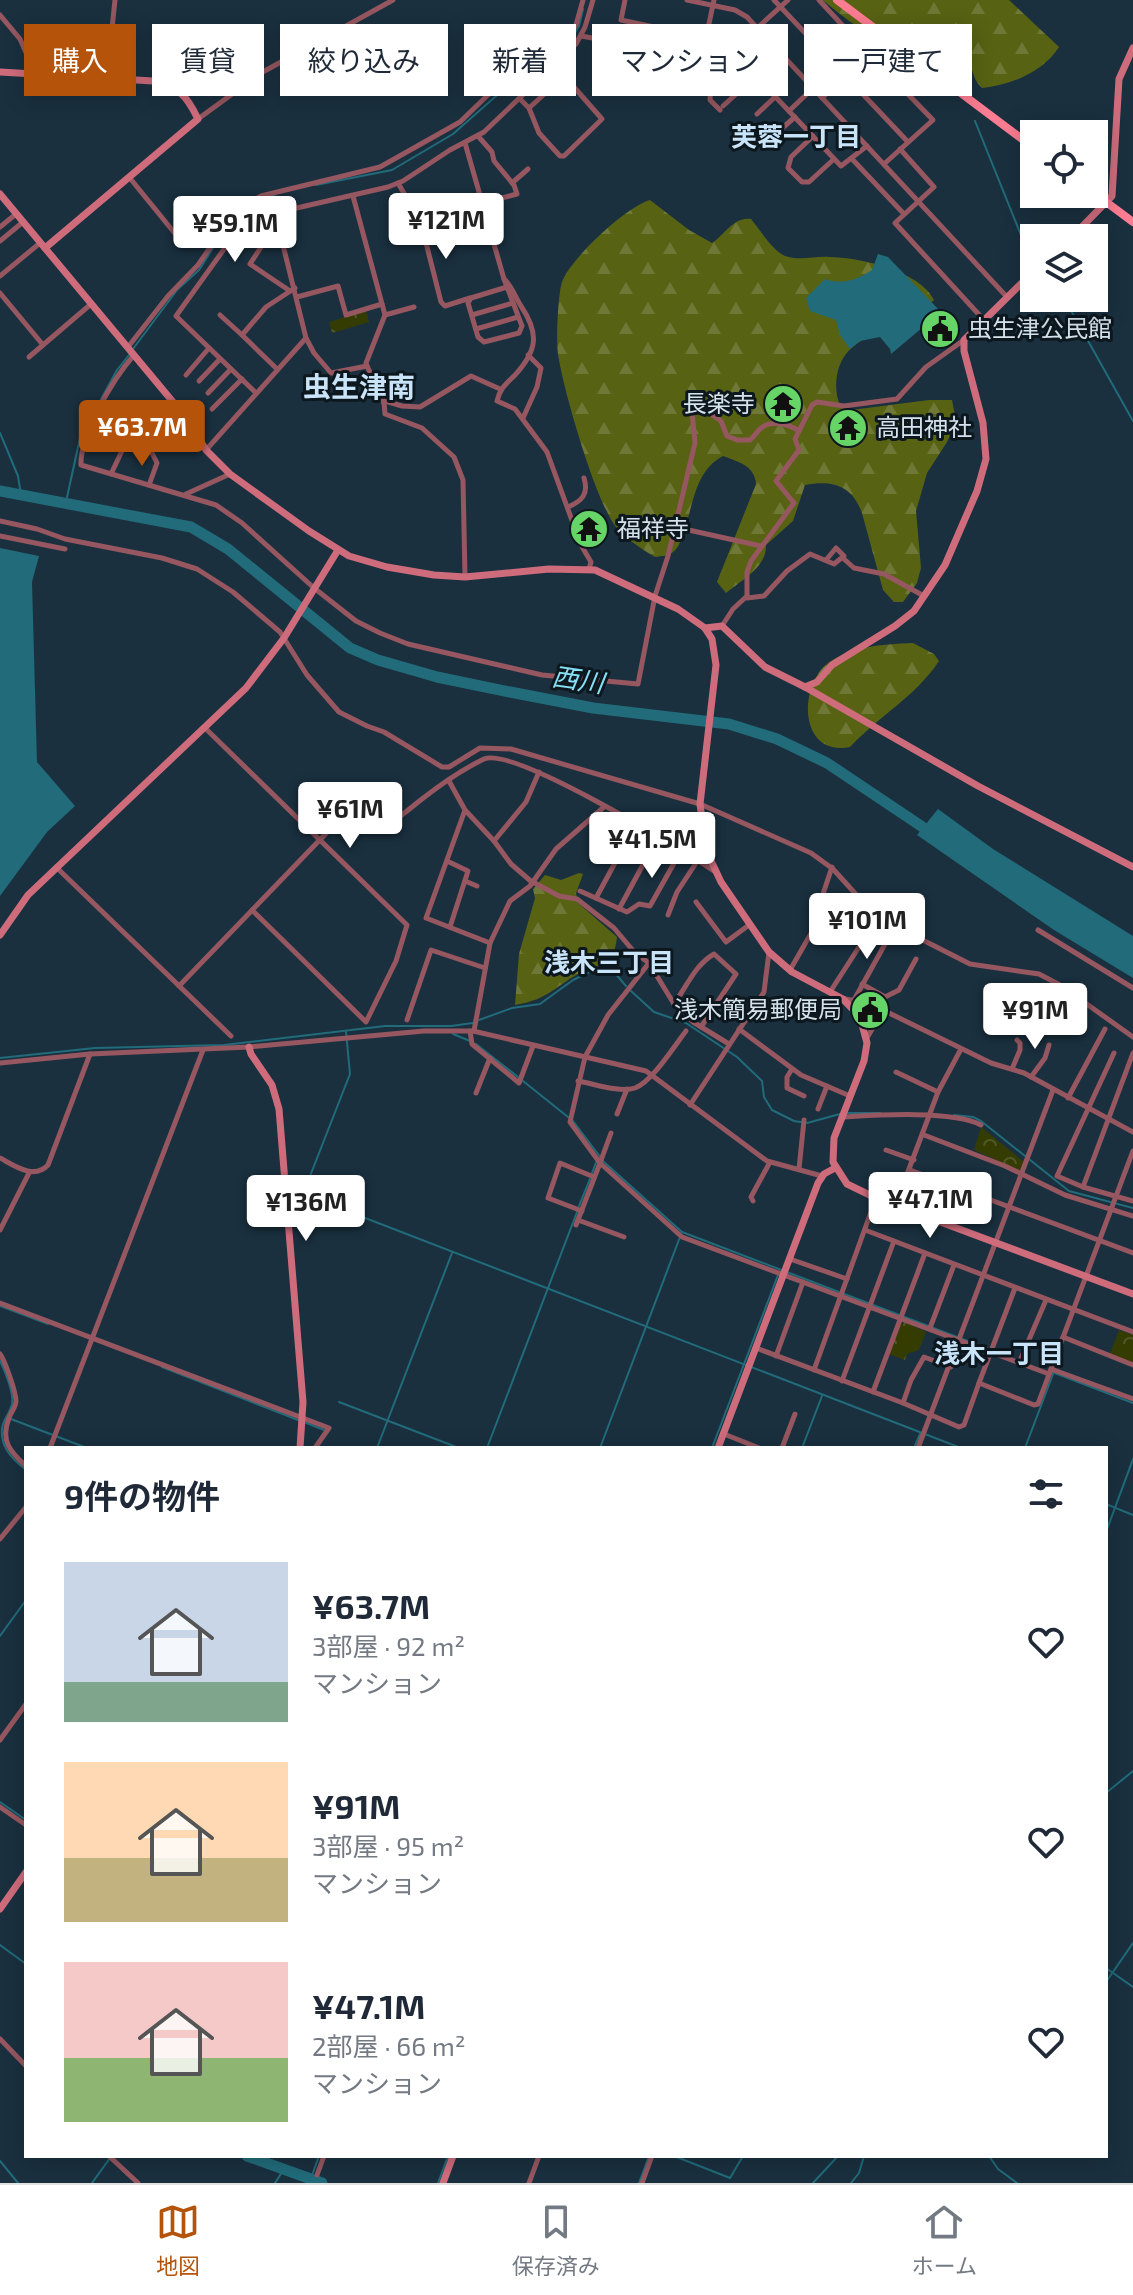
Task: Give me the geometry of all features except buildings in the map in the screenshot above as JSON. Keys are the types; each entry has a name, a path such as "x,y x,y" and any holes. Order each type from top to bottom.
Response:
{"main road":[{"path":"837,0 1020,137"},
{"path":"1108,202 1133,222"}],"street":[{"path":"112,24 115,0"},
{"path":"0,276 261,73 393,0"},
{"path":"128,347 168,296 198,265 236,210 261,196 380,167 460,122 543,48 569,35 576,25 583,0"},
{"path":"256,393 176,316 240,227 275,213 398,183 478,136 576,44 593,0"},
{"path":"625,0 621,20 640,24"},
{"path":"687,0 714,3 735,10 753,24"},
{"path":"774,0 804,31"},
{"path":"762,24 788,0"},
{"path":"819,0 841,24"},
{"path":"709,24 714,3"},
{"path":"0,15 24,48"},
{"path":"581,36 592,38"},
{"path":"1108,202 1116,171 1119,79 1133,48"},
{"path":"788,61 804,78"},
{"path":"0,72 24,73"},
{"path":"520,99 529,108 539,133 560,156 564,156 602,119 566,78 562,78 529,108"},
{"path":"136,79 174,86 185,96 198,119"},
{"path":"710,96 710,100 721,108 734,96"},
{"path":"789,111 805,96"},
{"path":"866,96 908,142"},
{"path":"884,164 933,120 910,96"},
{"path":"757,114 775,97 841,166 867,146"},
{"path":"822,98 1006,296"},
{"path":"779,131 795,117"},
{"path":"421,223 427,225 462,209 517,194 478,136"},
{"path":"813,136 791,157 788,168 802,182 809,182 834,159"},
{"path":"465,143 504,279 522,326 519,333 484,342 478,337 468,303 471,298"},
{"path":"900,149 934,187 895,223 983,319"},
{"path":"852,159 904,214"},
{"path":"512,183 528,169"},
{"path":"129,177 177,236 213,204 240,227"},
{"path":"398,183 421,223 441,302 445,306 507,287"},
{"path":"0,194 183,414 206,450 230,474 338,550 387,567 434,575 465,577 549,569 589,569 687,614 705,628 716,651 700,820 714,871 769,952 790,970 843,999 860,1017 867,1038"},
{"path":"353,196 385,315 367,366 385,401 385,414 422,428 454,457 463,480 465,577"},
{"path":"1085,224 1102,208"},
{"path":"275,213 292,290"},
{"path":"275,213 263,244 250,264 292,290 297,297 306,338 331,373 367,366"},
{"path":"0,227 16,214"},
{"path":"0,241 23,222"},
{"path":"504,279 510,284 535,335 528,355 518,371 500,389 497,401 501,405 511,406 523,418 547,452 581,545 591,562 589,569"},
{"path":"746,597 747,572 751,561 794,503 776,481 799,450 795,439 815,402 844,406 897,399 926,367 964,340 1020,284"},
{"path":"297,297 338,286 346,315 382,304"},
{"path":"242,335 266,307 292,290"},
{"path":"0,293 43,345"},
{"path":"472,315 513,303"},
{"path":"29,357 92,304"},
{"path":"385,315 414,307"},
{"path":"220,315 277,369"},
{"path":"476,329 518,317"},
{"path":"206,450 306,338"},
{"path":"805,687 817,682 832,665 903,620 925,596 951,551 977,491 986,459 986,442 964,340"},
{"path":"186,375 209,348"},
{"path":"134,355 117,376 88,431 81,465 225,510 312,590 356,621 408,644 542,675 638,684 655,596 695,443 691,401 721,421 727,436 737,440 750,440 762,427 770,424 792,426 799,431"},
{"path":"523,418 537,387 541,368 528,355"},
{"path":"199,381 220,359"},
{"path":"208,393 231,369"},
{"path":"385,401 420,407 471,376 500,389"},
{"path":"212,409 242,379"},
{"path":"111,474 130,434 137,432 143,435 157,463 149,485"},
{"path":"185,495 230,474"},
{"path":"568,507 582,500 586,492 584,478"},
{"path":"0,521 65,539 184,564 218,581 285,635 307,675 339,712 384,732 442,767 449,767 480,748 511,749 700,804 811,853 832,867 864,904 895,926 970,964 1039,974 1060,985 1133,1037"},
{"path":"675,527 761,546"},
{"path":"0,536 65,549"},
{"path":"826,560 836,548 854,568 884,574 925,596"},
{"path":"0,935 28,895 246,688 285,635 338,550"},
{"path":"722,626 746,597 764,596 787,571 810,554 834,564 844,559"},
{"path":"705,628 722,626"},
{"path":"722,626 765,667 978,786 1133,867"},
{"path":"205,728 407,925 396,961 366,1022 252,910"},
{"path":"179,986 342,819 382,828 486,758 499,757 539,772 682,849 714,871"},
{"path":"494,841 526,802 539,772"},
{"path":"449,781 465,810 511,864 533,882 559,896 577,899 614,928 635,953 649,963 674,1004 701,1027 729,1044"},
{"path":"533,1046 519,1083 472,1044 490,943 510,901 533,882 556,849 604,807"},
{"path":"465,810 426,918 490,943"},
{"path":"596,898 636,824"},
{"path":"619,909 658,837"},
{"path":"580,891 627,912 639,904 650,906 682,849"},
{"path":"668,915 677,892 698,860"},
{"path":"447,861 468,871 450,927"},
{"path":"56,867 231,1036"},
{"path":"790,970 821,916 821,900 832,867"},
{"path":"465,881 477,886"},
{"path":"696,902 726,942 749,925"},
{"path":"830,992 880,916"},
{"path":"854,1000 895,926"},
{"path":"1038,930 1133,988"},
{"path":"407,1020 431,950 485,968"},
{"path":"689,1105 764,992 769,952"},
{"path":"674,1004 693,978 695,970 703,960 714,954 736,974 701,1027"},
{"path":"916,959 899,990 885,997 867,1038 864,1061 834,1138 835,1168 847,1184 876,1198 1133,1294"},
{"path":"649,963 608,1015 585,1057 570,1122 600,1163 682,1237 1019,1363 1133,1399"},
{"path":"862,984 885,997"},
{"path":"843,999 881,1010 961,1049 1031,1077 1133,1132"},
{"path":"739,1029 792,1069 850,1096"},
{"path":"1068,1098 1105,1029"},
{"path":"0,1063 90,1054 249,1047 424,1031 472,1031 652,1075 770,1162 822,1176"},
{"path":"578,1081 627,1089 638,1087 652,1075 686,1031"},
{"path":"1012,1069 1020,1050 1017,1040"},
{"path":"1031,1077 1045,1058 1049,1045"},
{"path":"249,1047 272,1085 279,1109 300,1358 303,1417 300,1446"},
{"path":"895,1206 938,1092 961,1049"},
{"path":"51,1446 203,1050"},
{"path":"1114,1053 1057,1176 1133,1201"},
{"path":"1083,1187 1133,1053"},
{"path":"0,1158 29,1173 44,1170 90,1054"},
{"path":"476,1093 490,1058"},
{"path":"792,1069 787,1077 787,1088 804,1096"},
{"path":"896,1072 938,1092"},
{"path":"818,1109 827,1086"},
{"path":"617,1114 627,1089"},
{"path":"919,1446 1053,1090"},
{"path":"843,1113 970,1119 981,1125"},
{"path":"799,1169 804,1120"},
{"path":"611,1133 577,1222 624,1237"},
{"path":"924,1135 1023,1174 1065,1195 1133,1216"},
{"path":"886,1150 914,1160"},
{"path":"979,1383 1038,1404 1133,1151"},
{"path":"753,1201 753,1190 770,1162"},
{"path":"582,1211 548,1198 560,1163 594,1177"},
{"path":"719,1446 822,1176 835,1168"},
{"path":"910,1170 1133,1253"},
{"path":"0,1230 29,1173"},
{"path":"814,1370 876,1198"},
{"path":"865,1230 1133,1332"},
{"path":"842,1381 894,1241"},
{"path":"873,1392 925,1253"},
{"path":"790,1259 847,1279"},
{"path":"930,1328 954,1265"},
{"path":"776,1356 803,1282"},
{"path":"756,1348 959,1427 964,1425 1015,1288"},
{"path":"1019,1363 1046,1300"},
{"path":"0,1303 329,1428 316,1446"},
{"path":"1063,1337 1133,1365"},
{"path":"0,1354 8,1365 16,1402 6,1426 5,1441 9,1451 24,1464"},
{"path":"903,1403 924,1357 951,1367"},
{"path":"783,1446 795,1414"},
{"path":"724,1434 753,1446"},
{"path":"0,1539 24,1509"},
{"path":"0,1740 24,1707"},
{"path":"0,1807 24,1824"},
{"path":"0,1909 24,1875"},
{"path":"0,2039 24,2064"},
{"path":"111,2158 138,2183"},
{"path":"317,2175 323,2158"},
{"path":"445,2182 452,2158"},
{"path":"529,2183 538,2158"},
{"path":"642,2183 651,2158"}],"green space":[{"path":"822,0 1009,0 1059,47 1044,64 1025,76 982,88 972,70 972,24 854,24"},
{"path":"650,200 689,230 712,243 734,223 751,219 771,245 785,256 842,258 872,263 916,281 934,300 853,347 842,360 836,380 841,407 851,410 952,400 956,421 927,473 916,511 921,568 917,583 903,602 894,602 883,590 858,504 847,491 832,484 805,485 793,521 766,545 758,566 726,593 717,582 756,484 753,473 735,460 723,456 706,471 696,491 680,543 669,554 655,557 616,527 590,471 566,392 557,348 559,296 567,272 587,248 628,212"},
{"path":"366,311 369,322 332,333 329,322"},
{"path":"913,643 934,654 939,661 930,674 850,747 833,747 821,741 813,731 808,702 818,674 828,663 858,649"},
{"path":"583,874 576,893 578,903 617,937 613,953 605,963 574,976 545,995 515,1005 519,954 535,898 533,889 545,875 561,880"},
{"path":"981,1127 1024,1162 1021,1171 974,1150"},
{"path":"905,1322 926,1332 919,1350 907,1354 905,1360 889,1354 901,1324"},
{"path":"1119,1330 1133,1335 1133,1363 1110,1354"}],"water":[{"path":"878,254 888,257 941,312 891,354 880,337 860,341 850,349 840,335 836,320 810,311 806,298 825,279 843,281 866,274 872,270"},
{"path":"0,548 39,556 32,582 37,762 75,806 47,832 0,896"},
{"path":"938,809 993,849 1133,936 1133,978 1054,930 917,835"}],"waterway":[{"path":"316,185 392,170 453,134 546,52 573,36 583,9"},
{"path":"975,121 1020,233"},
{"path":"233,220 241,211 275,195"},
{"path":"133,349 177,290 199,270 213,248"},
{"path":"1072,312 1133,421"},
{"path":"66,502 80,438 117,370 129,355"},
{"path":"0,433 18,476 21,495"},
{"name":"西川","path":"0,491 191,527 228,549 350,648 378,660 437,677 510,692 593,708 729,724 777,739 827,763 933,834"},
{"path":"479,1020 512,1008 540,1004 573,980 602,966 614,972 626,986"},
{"path":"631,991 654,1012 686,1023 737,1057 762,1081 764,1097 772,1110 794,1121 807,1123 840,1114"},
{"path":"0,1058 95,1048 224,1045 385,1026 473,1023"},
{"path":"452,1031 470,1041"},
{"path":"346,1032 350,1074 303,1194 956,1446"},
{"path":"476,1044 518,1077"},
{"path":"523,1081 568,1117"},
{"path":"846,1113 880,1113"},
{"path":"954,1115 981,1121 1069,1191 1133,1208"},
{"path":"573,1121 604,1162 682,1232 1012,1358"},
{"path":"592,1173 597,1160"},
{"path":"579,1206 590,1179"},
{"path":"488,1446 577,1212"},
{"path":"601,1446 680,1237"},
{"path":"378,1446 452,1253"},
{"path":"713,1446 778,1275"},
{"path":"0,1306 48,1324"},
{"path":"0,1361 12,1399 3,1425 3,1441 12,1457 24,1468"},
{"path":"162,1367 298,1420"},
{"path":"1052,1372 1133,1403"},
{"path":"1026,1446 1053,1374"},
{"path":"803,1446 822,1396"},
{"path":"339,1402 454,1446"},
{"path":"11,1419 82,1446"},
{"path":"304,1422 324,1430"},
{"path":"915,1446 920,1434"},
{"path":"1108,1527 1133,1459"},
{"path":"1108,1505 1133,1515"},
{"path":"0,1636 24,1603"},
{"path":"1108,1791 1133,1771"},
{"path":"0,1802 24,1819"},
{"path":"1108,1979 1133,1943"},
{"path":"0,1945 24,1963"},
{"path":"1108,1969 1133,1987"},
{"path":"92,2183 110,2158"},
{"path":"253,2158 322,2183"},
{"path":"311,2178 318,2158"},
{"path":"438,2183 447,2158"},
{"path":"639,2183 648,2158"},
{"path":"679,2158 730,2178 742,2158"},
{"path":"813,2183 836,2158"},
{"path":"851,2183 859,2173 863,2158"},
{"path":"990,2158 998,2169 1017,2183"},
{"path":"0,2161 18,2183"},
{"path":"275,2183 284,2169"}],"place":[{"name":"虫生津公民館","path":"940,329"},
{"name":"長楽寺","path":"783,404"},
{"name":"高田神社","path":"848,428"},
{"name":"福祥寺","path":"589,529"},
{"name":"浅木簡易郵便局","path":"870,1010"}],"district":[{"name":"芙蓉一丁目","path":"796,137"},
{"name":"虫生津南","path":"359,387"},
{"name":"浅木三丁目","path":"609,963"},
{"name":"浅木一丁目","path":"999,1354"}]}
